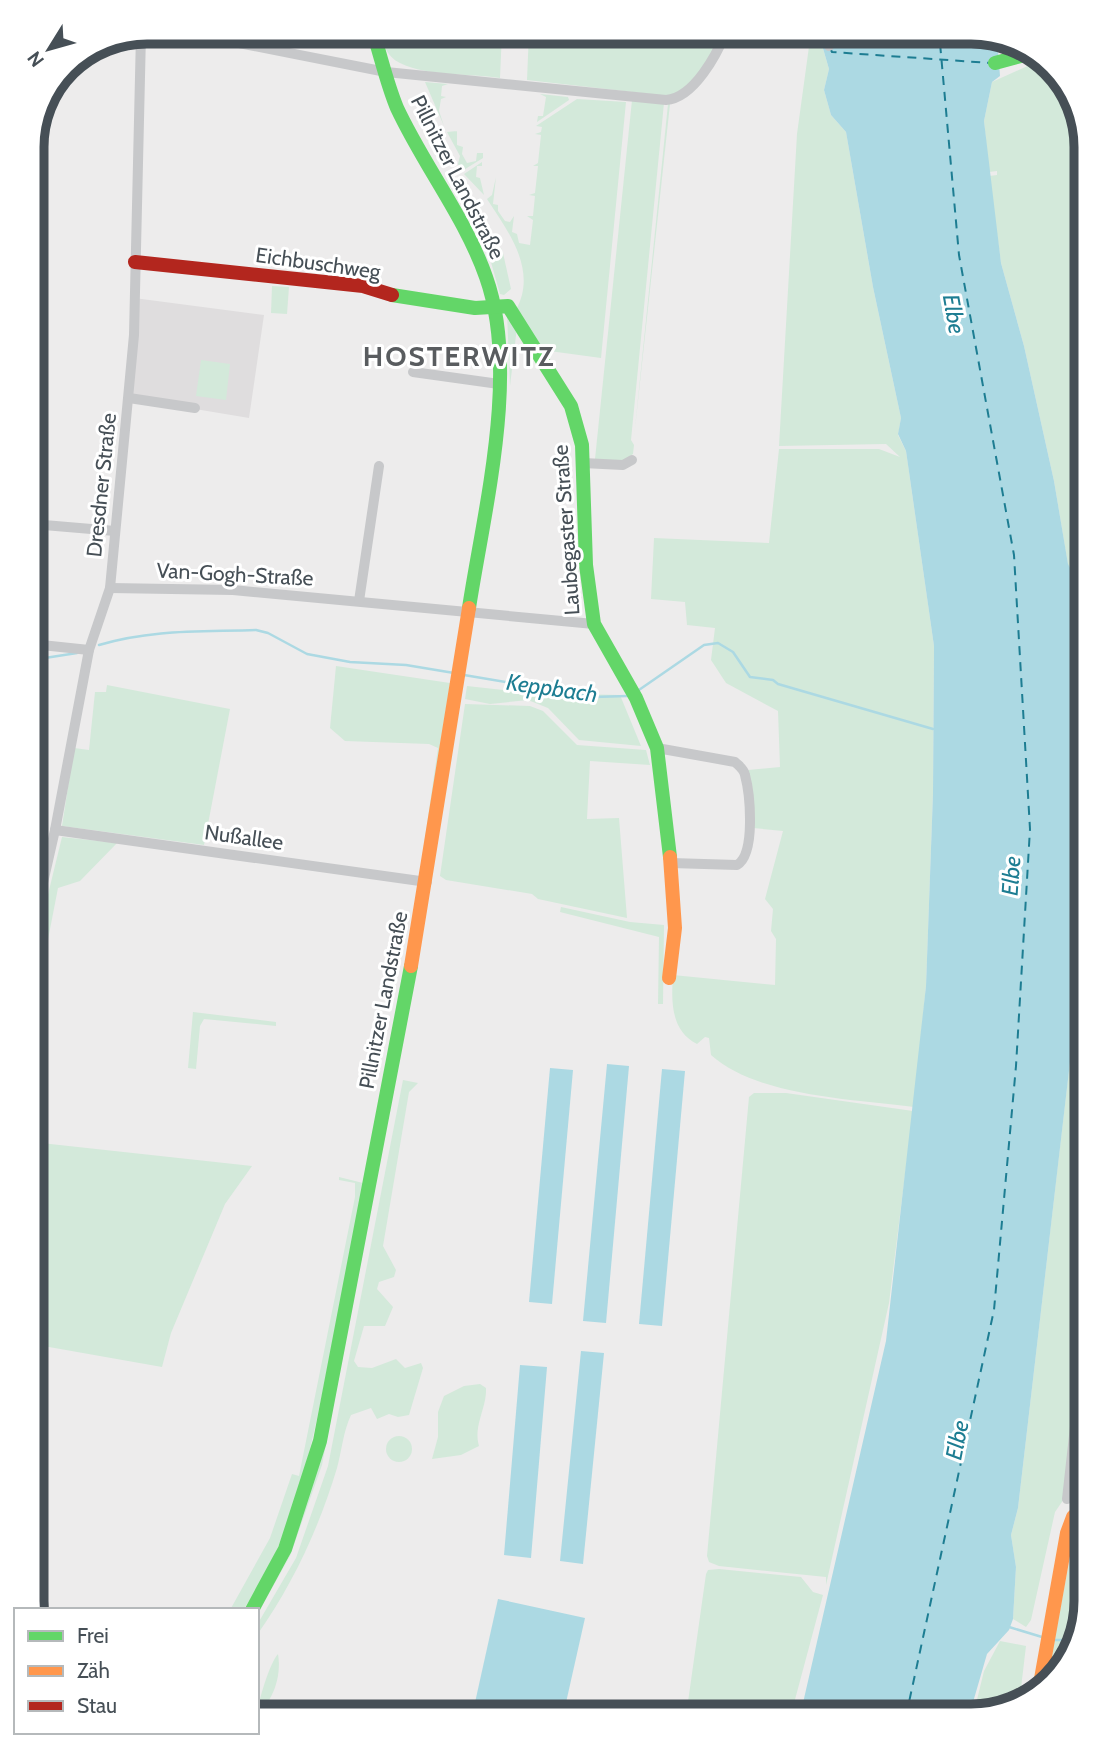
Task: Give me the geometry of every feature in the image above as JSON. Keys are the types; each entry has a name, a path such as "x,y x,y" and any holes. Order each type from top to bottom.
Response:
{"main road":[{"name":"Pillnitzer Landstraße","path":"253,1608 284,1554 308,1490 320,1441 427,882 499,384 500,339 494,304 474,247 419,152 397,107 377,44"},
{"path":"995,63 1021,56"},
{"name":"Eichbuschweg","path":"135,262 363,286 388,294 475,308 494,304"},
{"name":"Laubegaster Straße","path":"494,304 508,306 556,381 581,434 586,565 594,624 634,694 657,748 671,863 675,928 669,978"},
{"path":"1041,1676 1067,1533 1074,1522"}],"street":[{"path":"244,44 386,72 673,100 702,74 719,44"},
{"name":"Dresdner Straße","path":"44,860 55,830 89,650 110,588 129,398 141,45"},
{"path":"413,372 499,384"},
{"path":"129,398 195,408"},
{"path":"583,463 623,465 632,460"},
{"path":"359,601 379,466"},
{"path":"44,525 115,531"},
{"name":"Van-Gogh-Straße","path":"110,588 233,590 594,624"},
{"path":"44,645 89,650"},
{"path":"657,748 735,762 745,775 750,840 743,861 737,865 671,863"},
{"name":"Nußallee","path":"55,830 427,882"},
{"path":"1067,1499 1074,1439"}],"shaded area":[{"path":"134,298 264,315 249,418 129,398"}],"green space":[{"path":"383,44 501,44 500,78 424,71 400,63"},
{"path":"528,44 716,44 687,86 668,96 527,80"},
{"path":"809,44 822,44 829,69 824,90 831,115 846,132 873,287 901,418 898,435 906,451 934,646 933,793 926,986 914,1107 808,1094 754,1080 711,1055 709,1038 705,1037 697,1044 688,1038 677,1024 674,1015 673,975 775,985 776,939 771,931 773,909 765,899 783,831 753,828 748,770 780,767 778,711 726,683 711,660 715,628 687,625 685,602 651,599 654,538 769,543 779,449 879,449 900,457 886,444 779,446 797,134"},
{"path":"1032,64 1049,79 1064,101 1072,127 1074,576 1068,565 1054,481 1024,346 1001,263 989,176 997,175 997,171 989,172 984,121 992,82"},
{"path":"425,82 448,84 442,86 441,96 446,97 441,99 439,111 444,126"},
{"path":"540,94 568,97 569,100 537,122 538,116 543,116 546,97"},
{"path":"577,99 626,102 601,358 542,350 516,310 524,280 518,252 487,199 492,195 496,177 493,204 498,205 498,211 505,221 510,222 514,216 512,232 517,234 519,243 530,245 533,220 527,216 533,216 535,196 529,195 535,193 538,166 533,166 538,163 541,135 535,134 541,132 542,127 536,126"},
{"path":"632,100 664,103 631,440 634,445 633,454 621,462 595,459"},
{"path":"668,104 670,104 634,438"},
{"path":"457,131 457,145 463,147 462,154 467,163 476,161 477,153 483,153 483,158 462,171 458,164 460,156 447,132"},
{"path":"482,162 482,166 477,166 476,177 480,178 484,195 464,174"},
{"path":"490,246 493,252 501,248 503,253 511,289 504,295 500,294 487,248"},
{"path":"272,286 289,287 287,314 271,313"},
{"path":"507,313 517,327 510,386"},
{"path":"201,360 230,364 226,400 196,396"},
{"path":"336,666 450,683 419,879 438,748 429,744 345,741 330,728"},
{"path":"107,685 230,709 204,845 62,826 74,748 89,750 95,692 106,692"},
{"path":"467,686 529,693 620,695 641,746 579,740 548,708 528,700 490,704 465,699"},
{"path":"465,704 530,706 543,711 577,745 646,750 650,765 590,761 587,819 619,818 627,918 538,899 532,894 446,880 440,876"},
{"path":"62,837 117,843 80,881 58,888 44,960 44,911"},
{"path":"561,907 630,922 664,925 663,1004 658,1004 659,937 560,912"},
{"path":"1074,1004 1074,1418 1066,1496 1055,1512 1031,1620 1026,1627 1013,1619 1016,1567 1011,1535 1018,1508 1072,1044"},
{"path":"193,1012 276,1022 276,1026 204,1019 200,1026 196,1069 188,1068"},
{"path":"403,1080 418,1083 409,1092 383,1246 396,1270 394,1277 379,1282 377,1289 393,1307 385,1326 364,1326 354,1361 358,1367 372,1368 396,1359 405,1368 421,1363 423,1368 409,1415 398,1417 389,1414 377,1419 371,1408 351,1415 337,1468 313,1534 282,1596 259,1632 259,1622 296,1558 328,1466"},
{"path":"754,1093 786,1093 913,1111 889,1303 826,1585 826,1577 719,1566 709,1562 707,1556 749,1097"},
{"path":"44,1143 252,1166 225,1204 171,1333 162,1367 44,1346"},
{"path":"339,1177 363,1183 309,1455 289,1519 261,1581 244,1608 231,1608 270,1538 292,1474 299,1476 355,1197 355,1183 339,1180"},
{"path":"366,1235 322,1465 290,1556 259,1611 289,1557"},
{"path":"480,1384 486,1388 478,1431 479,1446 461,1455 432,1459 438,1437 438,1412 444,1396 464,1386"},
{"path":"399,1436 408,1440 412,1449 408,1458 399,1462 390,1458 386,1449 390,1440"},
{"path":"1073,1542 1074,1601 1071,1628 1060,1653 1049,1669"},
{"path":"708,1570 801,1577 813,1592 823,1595 794,1704 688,1704"},
{"path":"1000,1641 1026,1646 1021,1692 1017,1694 976,1703 984,1671"},
{"path":"278,1654 279,1672 275,1688 266,1704 259,1704 264,1683"}],"water":[{"name":"Elbe","path":"978,44 998,48 1000,76 992,82 984,121 1001,263 1024,346 1054,481 1068,564 1074,575 1072,1045 1018,1508 1011,1535 1016,1567 1013,1619 1009,1630 987,1654 971,1704 803,1704 886,1341 926,986 933,793 934,646 906,451 898,434 901,418 873,287 846,132 831,115 824,90 829,69 822,45"},
{"path":"607,1064 629,1066 606,1323 583,1321"},
{"path":"550,1068 573,1070 552,1304 529,1302"},
{"path":"662,1069 685,1071 662,1326 639,1324"},
{"path":"581,1351 604,1353 583,1564 560,1561"},
{"path":"520,1365 547,1367 531,1558 504,1555"},
{"path":"498,1599 585,1618 566,1704 475,1704"}],"waterway":[{"name":"Keppbach","path":"99,645 158,634 256,630 268,633 307,654 350,662 406,665 454,673"},
{"name":"Keppbach","path":"636,692 704,645 718,643 733,652 750,677 773,680 778,684 933,729"},
{"name":"Keppbach","path":"44,658 77,653"},
{"name":"Keppbach","path":"464,675 594,697 627,696"},
{"path":"1009,1627 1042,1637"},
{"path":"1054,1640 1066,1640"}],"ferry route":[{"path":"909,1704 994,1310 1016,1066 1030,829 1014,555 959,255 940,44"},
{"path":"830,48 832,52 990,63"}],"traffic: fast":[{"path":"376,44 397,108 467,233 486,277 496,314 500,398 490,485 469,608"},
{"path":"995,63 1020,56"},
{"path":"392,295 475,308 508,306 571,406 582,445 586,565 594,624 636,698 657,748 670,857"},
{"path":"253,1608 285,1549 320,1441 411,966"}],"traffic: slow":[{"path":"411,966 469,608"},
{"path":"669,978 675,928 670,857"},
{"path":"1041,1676 1067,1533 1074,1516"}],"traffic: jam":[{"path":"135,262 363,286 392,295"}],"district":[{"name":"HOSTERWITZ","path":"459,356"}]}
